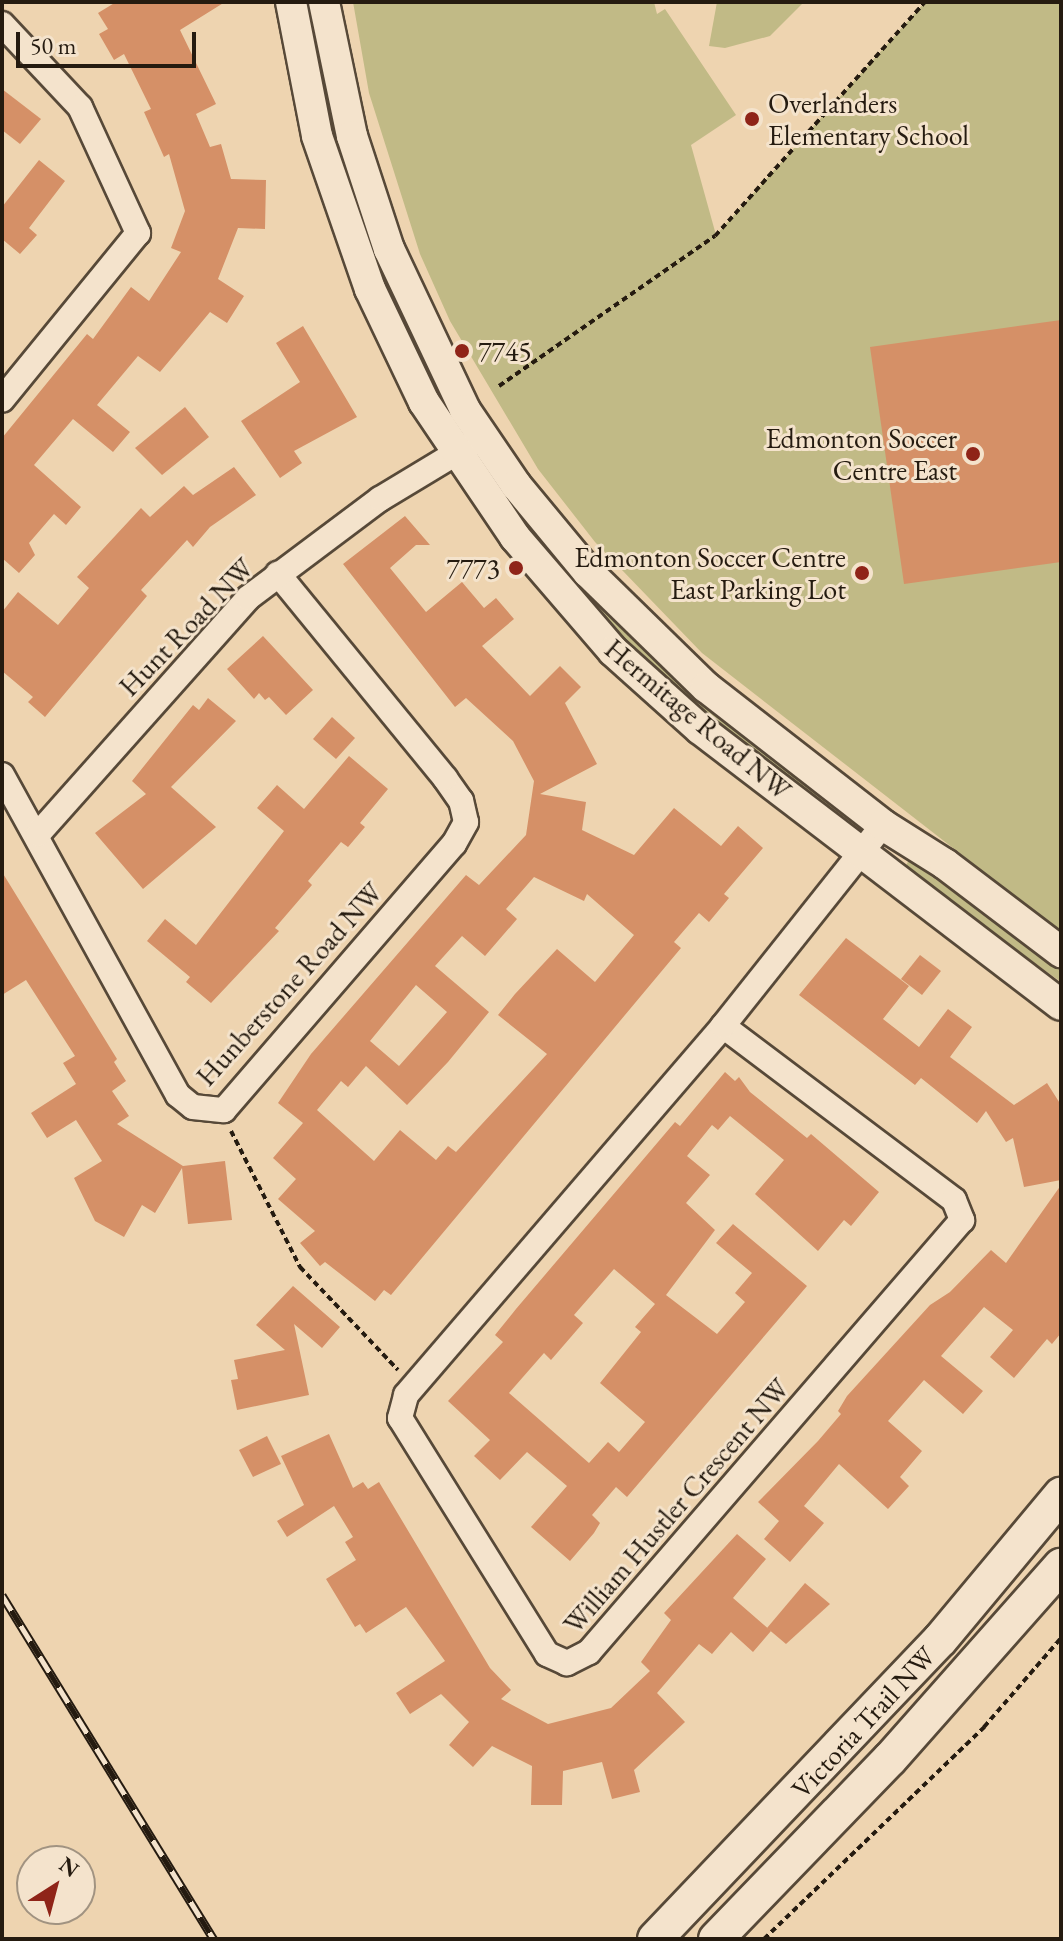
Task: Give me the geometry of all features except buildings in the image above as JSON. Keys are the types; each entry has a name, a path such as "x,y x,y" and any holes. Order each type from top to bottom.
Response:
{"main road":[{"name":"Victoria Trail NW","path":"655,1939 940,1640 1061,1495"},
{"name":"Victoria Trail NW","path":"716,1939 890,1759 1061,1566"}],"street":[{"name":"Hermitage Road NW","path":"291,2 317,136 342,219 387,328 424,402 470,444 665,651 883,825 945,864 1061,952"},
{"name":"Hermitage Road NW","path":"324,2 352,136 389,249 437,358 470,444 524,549 613,651 700,729 1061,1005"},
{"path":"2,24 80,107 138,233 2,400"},
{"name":"Hunt Road NW","path":"38,834 248,598 380,499 470,444"},
{"name":"Hunberstone Road NW","path":"2,775 38,834 178,1095 193,1107 224,1110 454,844 466,822 461,801 445,778 278,574"},
{"name":"William Hustler Crescent NW","path":"723,1026 954,1200 962,1220 579,1661 567,1663 547,1654 400,1418 414,1386 723,1026 883,825"}],"path":[{"path":"499,386 715,236 925,2"},
{"path":"224,1110 237,1151 300,1267 414,1386"},
{"path":"764,1939 984,1727 1061,1638"}],"shaded area":[{"path":"303,2 317,2 451,402 444,408 388,299 330,133"},
{"path":"353,2 654,2 657,14 665,9 736,115 691,145 716,235 925,2 1061,2 1061,932 702,653 595,542 538,469 450,321 420,254 369,93"},
{"path":"717,2 804,2 770,36 725,48 709,46"},
{"path":"486,477 846,811 840,819 669,684 591,609"},
{"path":"909,860 1061,970 1061,982 904,869"}],"railway":[{"path":"2,1595 214,1939"}],"place":[{"name":"Overlanders Elementary School","path":"752,119"},
{"name":"7745","path":"462,351"},
{"name":"Edmonton Soccer Centre East","path":"973,454"},
{"name":"7773","path":"516,568"},
{"name":"Edmonton Soccer Centre East Parking Lot","path":"862,573"}]}
